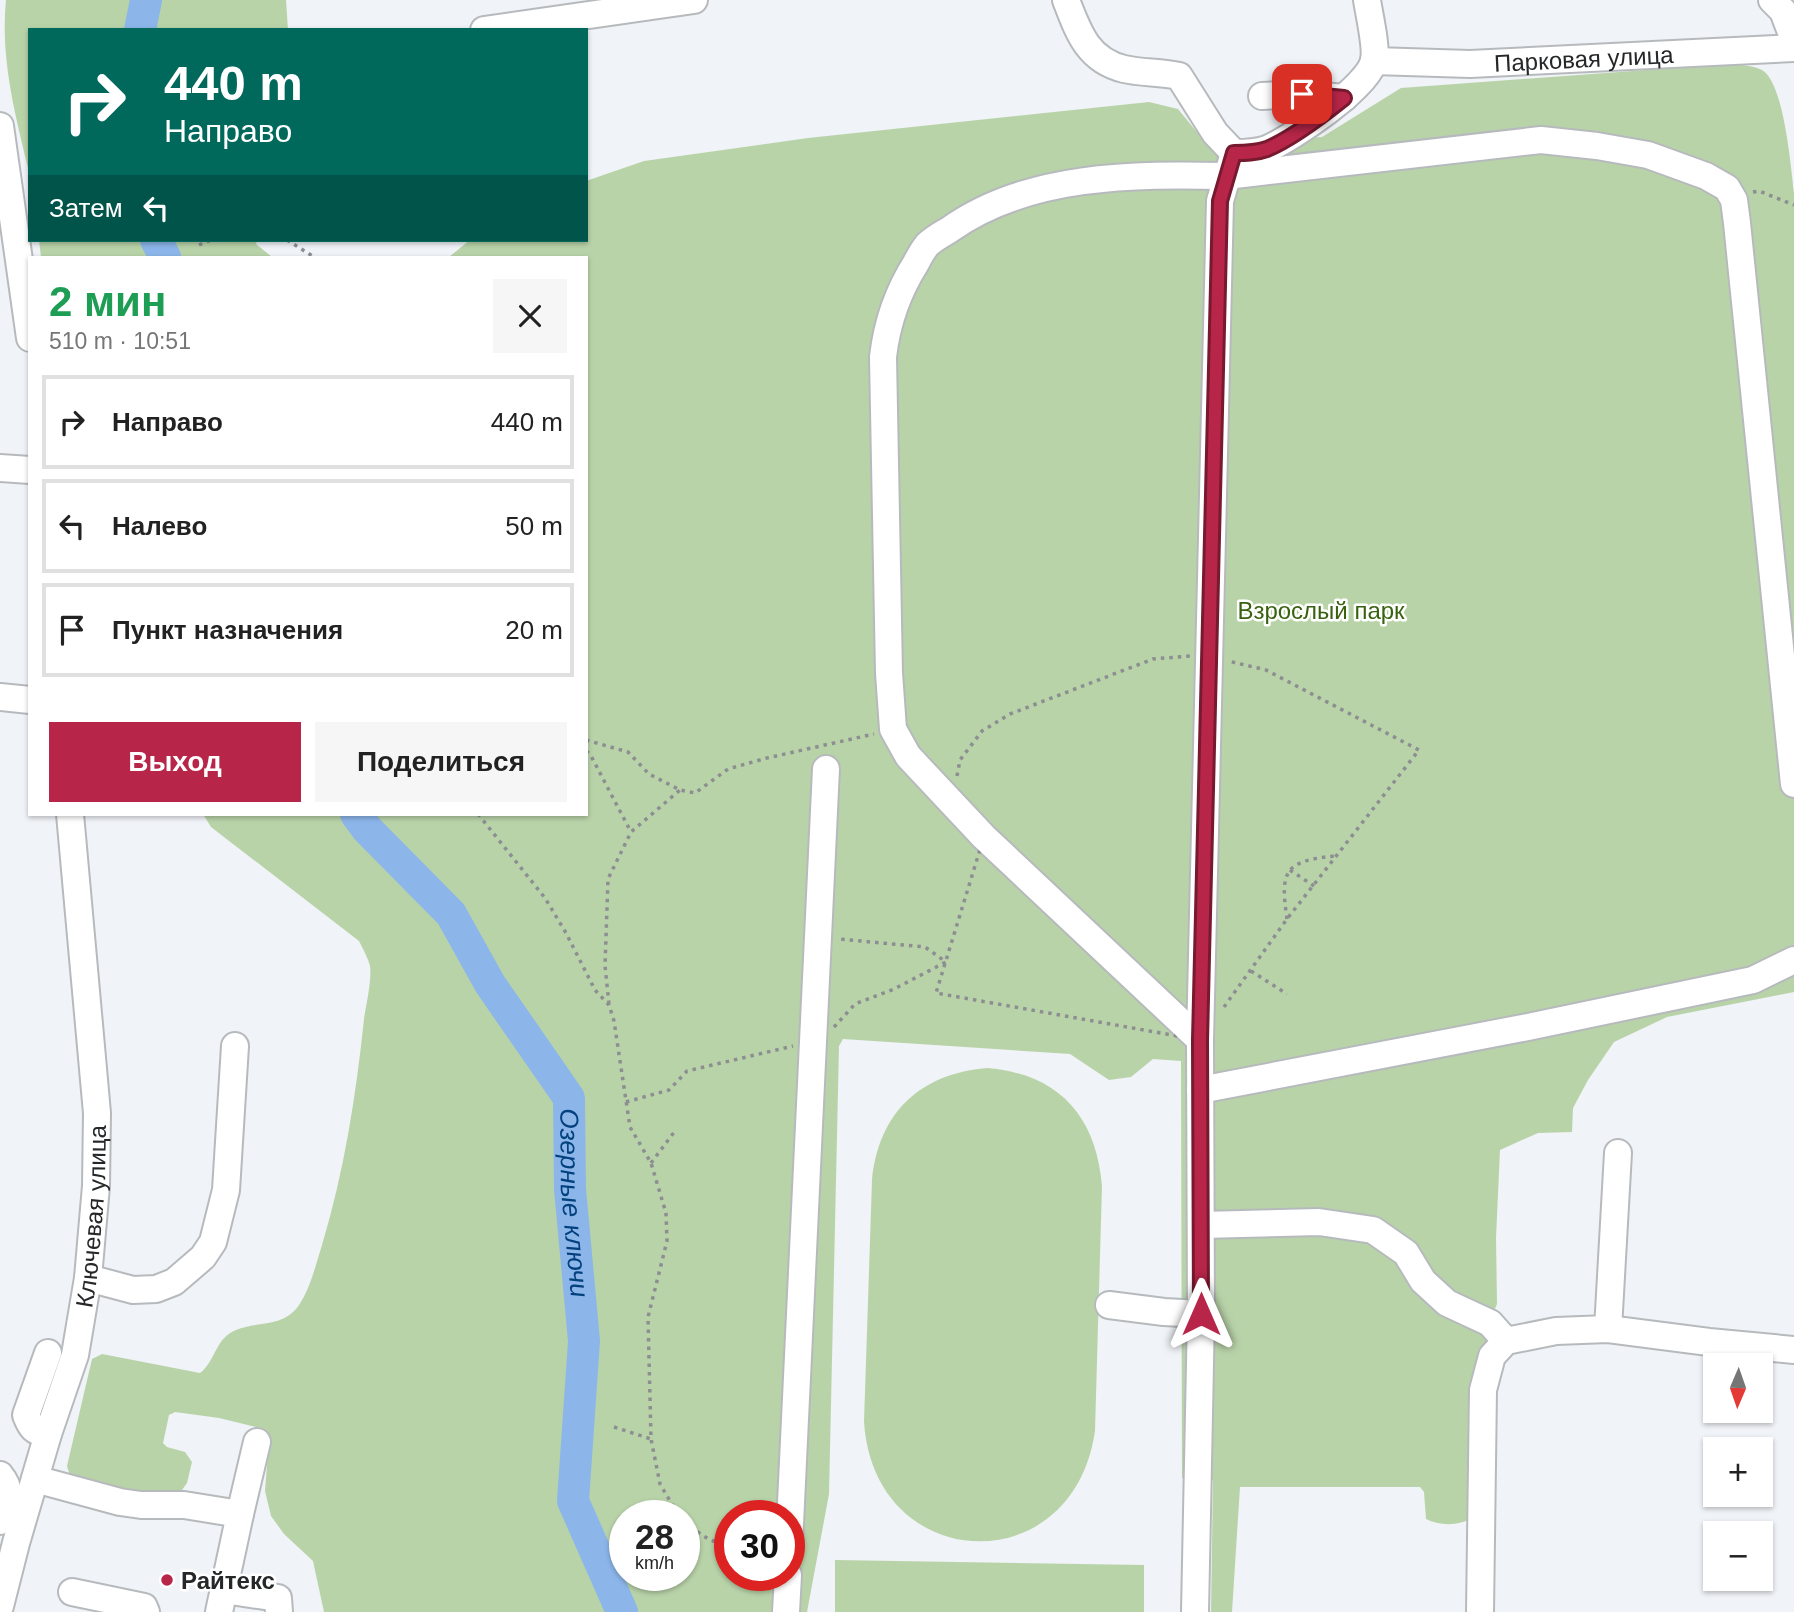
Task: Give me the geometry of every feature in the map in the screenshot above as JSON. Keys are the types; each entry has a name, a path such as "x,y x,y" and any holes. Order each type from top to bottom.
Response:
{"street":[{"path":"498,28 694,0"},
{"path":"1066,0 1076,26 1093,54 1123,69 1179,76 1215,133 1230,164 1220,201 1200,1090 1201,1314 1195,1612"},
{"path":"1230,164 1268,149 1325,113 1360,82 1374,61 1367,0"},
{"path":"1783,6 1794,40"},
{"name":"Парковая улица","path":"1374,61 1470,64 1794,48"},
{"path":"1262,96 1302,94 1344,98"},
{"path":"0,126 28,324"},
{"path":"1203,1035 908,757 893,730 889,673 883,357 886,331 891,311 907,277 927,245 966,217 1003,201 1049,188 1106,179 1178,174 1230,164 1541,140 1648,155 1706,176 1727,188 1734,200 1737,223 1794,784"},
{"path":"0,468 28,470"},
{"path":"0,697 28,700"},
{"path":"791,1500 826,769"},
{"name":"Ключевая улица","path":"0,1606 8,1540 35,1479 75,1355 88,1278 96,1186 97,1112 70,816"},
{"path":"1200,1090 1753,980 1794,960"},
{"path":"88,1278 132,1290 156,1289 174,1282 203,1257 212,1242 226,1190 234,1046"},
{"path":"1608,1329 1618,1153"},
{"path":"1201,1226 1319,1222 1373,1230 1406,1254 1423,1282 1447,1303 1490,1324 1506,1341"},
{"path":"1109,1305 1201,1314"},
{"path":"1480,1612 1483,1390 1492,1356 1506,1341 1556,1331 1608,1329 1794,1350"},
{"path":"48,1353 26,1415 35,1432 48,1434"},
{"path":"257,1443 221,1601 278,1598 279,1612"},
{"path":"0,1475 9,1492 0,1521"},
{"path":"35,1479 120,1502 184,1505 240,1514"},
{"path":"786,1612 787,1591"},
{"path":"72,1592 144,1607 146,1612"}],"path":[{"path":"1727,188 1744,193 1759,191 1794,205"},
{"path":"200,245 207,242"},
{"path":"290,242 312,256"},
{"path":"957,778 960,760 982,731 1010,713 1153,659 1210,656 1266,670 1419,750 1287,919 1221,1010"},
{"path":"588,741 628,752 649,775 680,790 695,793 728,769 893,730"},
{"path":"588,752 631,832"},
{"path":"669,1500 660,1484 651,1439 648,1317 667,1241 666,1213 651,1163 630,1127 614,1021 609,1005 605,965 608,879 631,832 680,790"},
{"path":"480,816 545,898 595,990 609,1005"},
{"path":"983,830 936,993 1203,1035"},
{"path":"1287,919 1283,887 1290,870 1308,858 1336,856"},
{"path":"1290,870 1314,886"},
{"path":"1250,970 1287,994"},
{"path":"651,1163 675,1131"},
{"path":"614,1427 651,1439"}],"green space":[{"path":"6,0 286,0 288,28 28,28 28,167 7,67"},
{"name":"Взрослый парк","path":"1714,65 1751,66 1762,70 1770,78 1781,108 1794,193 1794,992 1667,1017 1614,1042 1573,1108 1572,1132 1538,1133 1500,1150 1496,1238 1497,1304 1485,1333 1489,1345 1472,1518 1449,1524 1426,1519 1424,1492 1420,1487 1240,1487 1232,1612 1211,1612 1213,1480 1182,1478 1181,1061 1153,1059 1131,1077 1109,1080 1070,1054 843,1039 839,1046 829,1494 807,1612 324,1612 313,1561 284,1534 271,1516 265,1491 267,1436 260,1428 219,1418 175,1412 169,1415 163,1443 167,1447 185,1452 192,1462 187,1483 182,1490 130,1492 71,1479 67,1466 92,1359 102,1354 200,1373 229,1334 244,1327 278,1321 293,1312 303,1299 312,1276 343,1162 370,985 368,960 359,941 211,827 204,816 588,816 588,256 450,256 468,242 588,242 588,180 644,161 808,138 1149,102 1178,109 1205,142 1322,137 1401,88"},
{"path":"39,242 256,242 271,256 41,256"},
{"path":"987,1068 1034,1079 1053,1089 1069,1103 1082,1119 1091,1138 1102,1186 1095,1431 1079,1481 1051,1516 1015,1536 975,1541 936,1532 901,1509 876,1473 864,1422 872,1180 883,1135 907,1101 923,1088 963,1072"},
{"path":"835,1560 1144,1565 1144,1612 835,1612"}],"waterway":[{"name":"Озерные ключи","path":"140,28 146,0"},
{"name":"Озерные ключи","path":"157,242 164,256"},
{"name":"Озерные ключи","path":"357,816 451,914 490,984 569,1098 570,1189 584,1341 573,1501 622,1612"}],"place":[{"name":"Райтекс","path":"167,1580"}],"route":[{"path":"1201,1314 1200,1040 1220,201 1234,153 1253,153 1268,149 1344,98 1302,94"}]}
